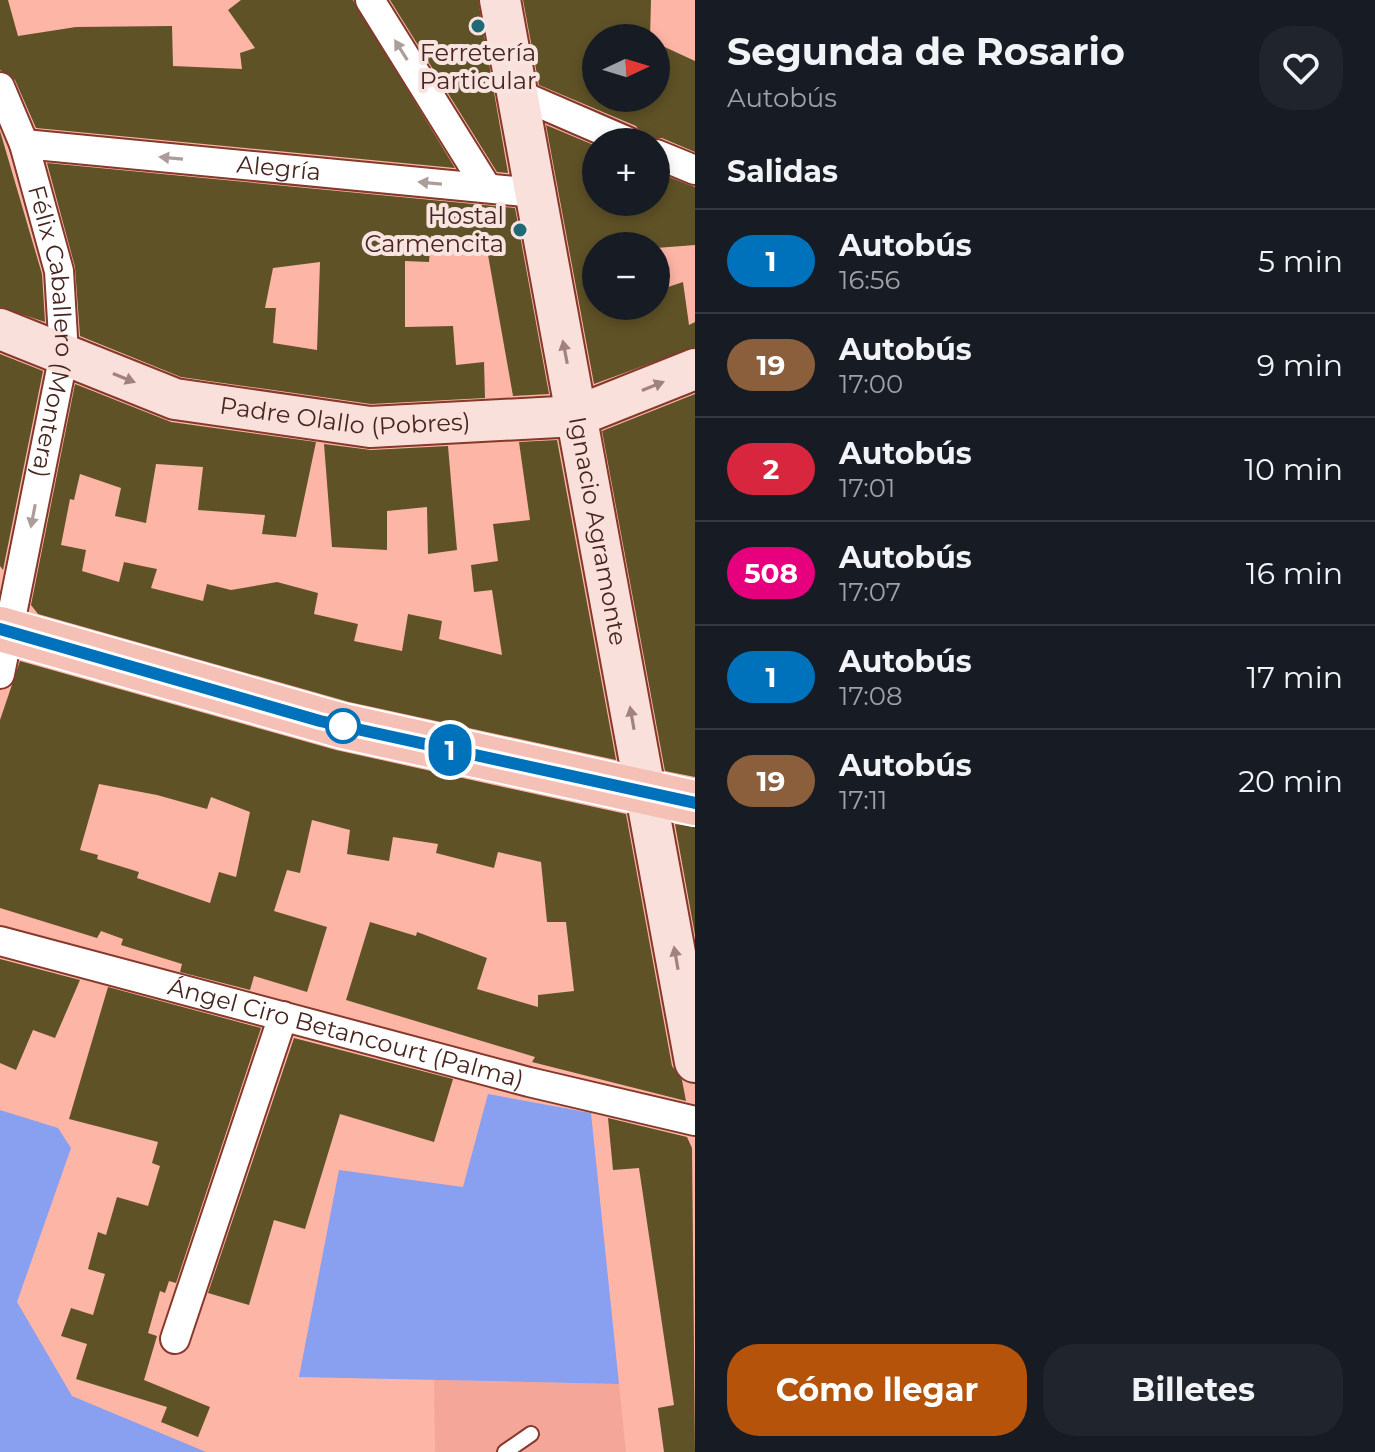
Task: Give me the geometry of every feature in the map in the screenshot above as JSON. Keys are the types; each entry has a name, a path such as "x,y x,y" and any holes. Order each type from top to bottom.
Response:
{"main road":[{"name":"Ignacio Agramonte","path":"500,0 695,1062"},
{"name":"Padre Olallo (Pobres)","path":"0,329 175,399 370,427 577,416 695,369"},
{"path":"5,630 276,709 695,803"}],"street":[{"path":"370,0 487,188"},
{"name":"Félix Caballero (Montera)","path":"0,87 24,144 59,271 64,354 5,630 0,674"},
{"path":"518,94 597,128"},
{"name":"Alegría","path":"24,144 535,193"},
{"path":"670,160 695,170"},
{"name":"Ángel Ciro Betancourt (Palma)","path":"0,941 529,1082 695,1121"},
{"path":"175,1339 283,1016"}],"lane":[{"path":"505,1452 531,1434"}],"shaded area":[{"path":"488,1094 591,1113 619,1384 299,1377 339,1170 463,1187"},
{"path":"0,1110 58,1128 71,1148 17,1302 72,1396 206,1452 0,1452"},
{"path":"434,1380 619,1384 626,1452 435,1452"}],"building":[{"path":"0,0 8,0 18,36 76,27 172,26 173,66 242,69 240,53 255,48 228,10 241,0 353,0 455,168 36,128 15,80 0,70"},
{"path":"390,0 478,0 508,173 497,172"},
{"path":"523,0 651,0 650,24 582,24 582,103 539,85"},
{"path":"670,49 695,61 695,152 670,141 670,128 636,126 603,112 670,112"},
{"path":"546,125 582,140 582,216 670,216 670,177 695,187 695,245 670,247 670,232 582,232 582,319"},
{"path":"0,131 42,274 45,322 0,307"},
{"path":"47,163 515,208 549,394 513,396 485,238 431,236 429,262 405,261 405,327 453,326 456,365 484,362 485,398 371,404 181,377 80,336 75,267","holes":["320,262 317,350 273,343 276,308 265,308 273,268"]},
{"path":"683,282 689,325 695,322 695,347 594,384 582,320 670,320 670,286"},
{"path":"0,354 43,371 3,570 0,566"},
{"path":"75,384 171,422 316,442 296,537 262,534 265,515 198,510 203,467 156,464 146,523 115,516 121,488 80,474 74,500 70,499 61,545 86,550 82,571 119,582 124,562 157,569 151,588 203,601 207,584 231,590 277,582 318,593 314,614 358,624 354,641 402,651 408,614 442,621 439,639 502,655 492,590 474,592 471,565 498,561 493,524 530,520 519,442 557,440 616,760 349,702 38,614 31,605"},
{"path":"695,394 695,777 665,771 602,431"},
{"path":"324,444 371,450 448,446 457,550 428,554 427,507 387,511 387,550 332,547"},
{"path":"20,661 336,750 626,814 672,1066 682,1080 686,1101 532,1062 535,1057 346,1000 370,922 416,936 417,932 487,958 477,989 538,1007 538,995 574,991 566,922 547,922 541,862 498,852 494,868 436,853 438,844 393,837 389,861 347,854 350,830 312,820 300,873 287,870 274,911 327,927 307,992 254,976 250,990 180,972 182,964 121,945 123,939 101,931 97,938 0,908 0,720","holes":["99,784 207,809 211,797 250,812 236,877 219,872 210,903 137,878 139,872 97,859 98,855 80,850"]},
{"path":"675,824 695,827 695,935"},
{"path":"0,959 80,980 55,1038 33,1030 16,1070 0,1063"},
{"path":"108,987 261,1028 176,1283 169,1281 165,1293 160,1291 148,1333 157,1336 144,1380 210,1407 198,1437 161,1422 167,1407 76,1379 87,1344 61,1336 71,1308 93,1315 105,1274 88,1269 98,1232 106,1235 117,1197 148,1206 160,1166 152,1163 158,1142 69,1119"},
{"path":"294,1038 453,1079 434,1142 340,1114 305,1229 274,1220 249,1305 208,1293"},
{"path":"608,1118 687,1137 692,1148 695,1452 664,1452 658,1408 674,1405 639,1168 613,1170"}],"bus line":[{"name":"1","path":"0,629 320,721 695,803"}],"place":[{"name":"Ferretería Particular","path":"478,26"},
{"name":"Hostal Carmencita","path":"520,230"}]}
